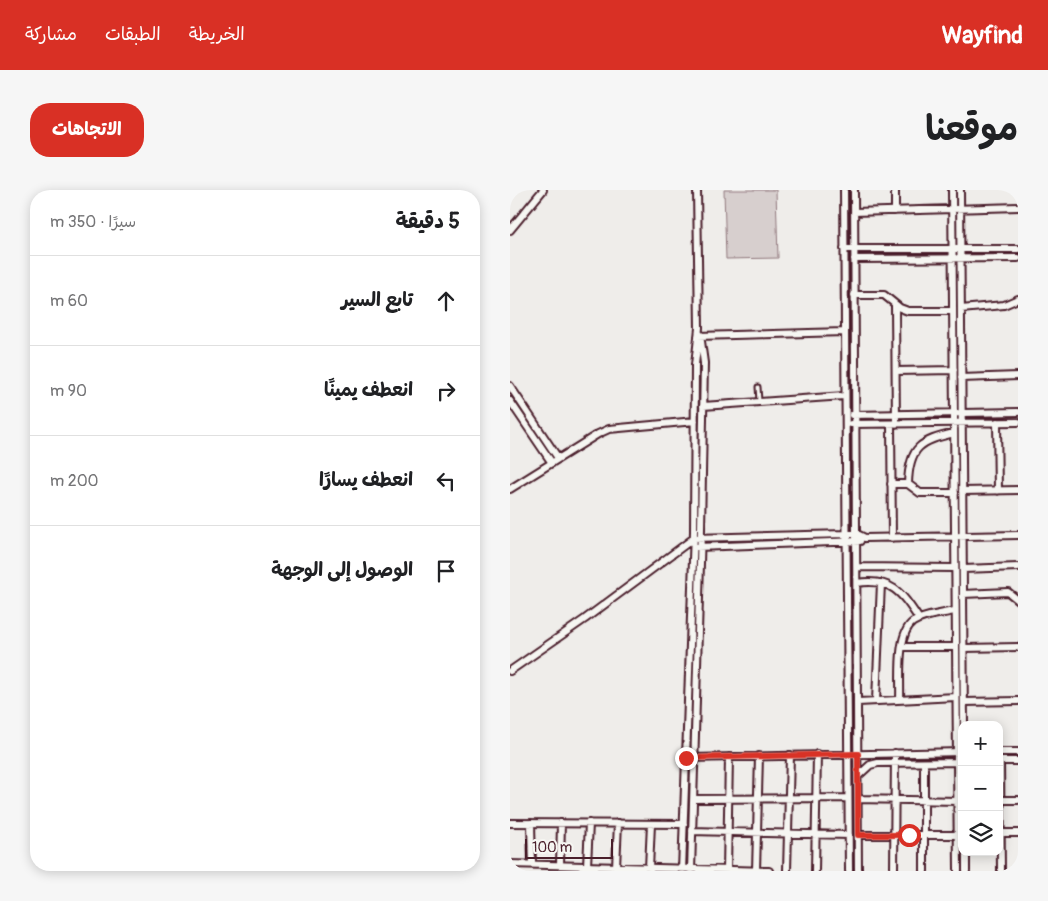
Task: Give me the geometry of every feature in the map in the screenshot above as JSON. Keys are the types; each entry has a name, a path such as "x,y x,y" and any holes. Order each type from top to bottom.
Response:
{"street":[{"path":"510,230 543,190"},
{"path":"697,190 699,328 695,365 697,537"},
{"path":"844,190 844,396 849,871"},
{"path":"854,190 858,871"},
{"path":"895,190 895,211"},
{"path":"952,190 956,209 957,258 953,311 954,370 958,413"},
{"path":"956,209 960,190"},
{"path":"854,212 1018,207"},
{"path":"844,250 1018,249"},
{"path":"957,258 961,310 961,378 958,423 963,536 964,721"},
{"path":"854,259 1018,258"},
{"path":"854,295 884,295 895,305 908,311 953,311"},
{"path":"961,310 1004,305 1018,299"},
{"path":"892,538 893,424 896,414 895,305"},
{"path":"699,336 844,332"},
{"path":"682,870 694,546 697,537 703,406 704,363 699,336"},
{"path":"896,371 954,370"},
{"path":"961,378 1018,376"},
{"path":"510,386 558,458"},
{"path":"703,406 844,396"},
{"path":"518,398 511,402 552,463"},
{"path":"845,415 1018,412"},
{"path":"510,489 558,458 609,429 695,421"},
{"path":"997,422 998,490"},
{"path":"845,424 1018,422"},
{"path":"958,423 954,432 954,611 958,724"},
{"path":"908,484 912,457 919,445 930,439 954,432"},
{"path":"892,484 908,484 920,494 955,493"},
{"path":"962,491 1018,490"},
{"path":"697,537 856,534 865,538 892,538 1018,535"},
{"path":"510,671 694,546 846,543 856,542 865,538"},
{"path":"691,870 694,758 694,546"},
{"path":"857,567 954,568"},
{"path":"963,569 1018,567"},
{"path":"857,583 880,583 898,591 919,619"},
{"path":"876,702 880,583"},
{"path":"963,594 1008,592 1018,600"},
{"path":"900,700 902,647 907,628 919,619 954,611"},
{"path":"902,647 955,647"},
{"path":"964,648 1018,647"},
{"path":"858,702 956,697"},
{"path":"964,702 1018,701"},
{"path":"686,758 958,752"},
{"path":"1003,752 1018,752"},
{"path":"894,871 895,753"},
{"path":"815,871 817,754"},
{"path":"787,871 790,755"},
{"path":"756,871 759,756"},
{"path":"727,870 729,757"},
{"path":"1003,761 1018,761"},
{"path":"924,762 924,871"},
{"path":"858,776 870,765 958,762"},
{"path":"693,799 848,798"},
{"path":"858,799 958,801"},
{"path":"1003,800 1018,800"},
{"path":"510,823 684,824"},
{"path":"532,823 532,864"},
{"path":"560,865 561,823"},
{"path":"588,866 589,823"},
{"path":"616,867 618,824"},
{"path":"649,868 651,824"},
{"path":"692,831 849,835"},
{"path":"1003,833 1018,833"},
{"path":"858,835 958,835"},
{"path":"958,856 958,871"},
{"path":"966,856 966,871"},
{"path":"1001,856 1001,871"},
{"path":"512,866 522,868 532,864 682,870 769,871"}],"lane":[{"path":"758,387 759,402"}],"shaded area":[{"path":"724,190 776,190 778,258 726,259"}],"route":[{"path":"686,758 858,754 858,835 909,835"}]}
